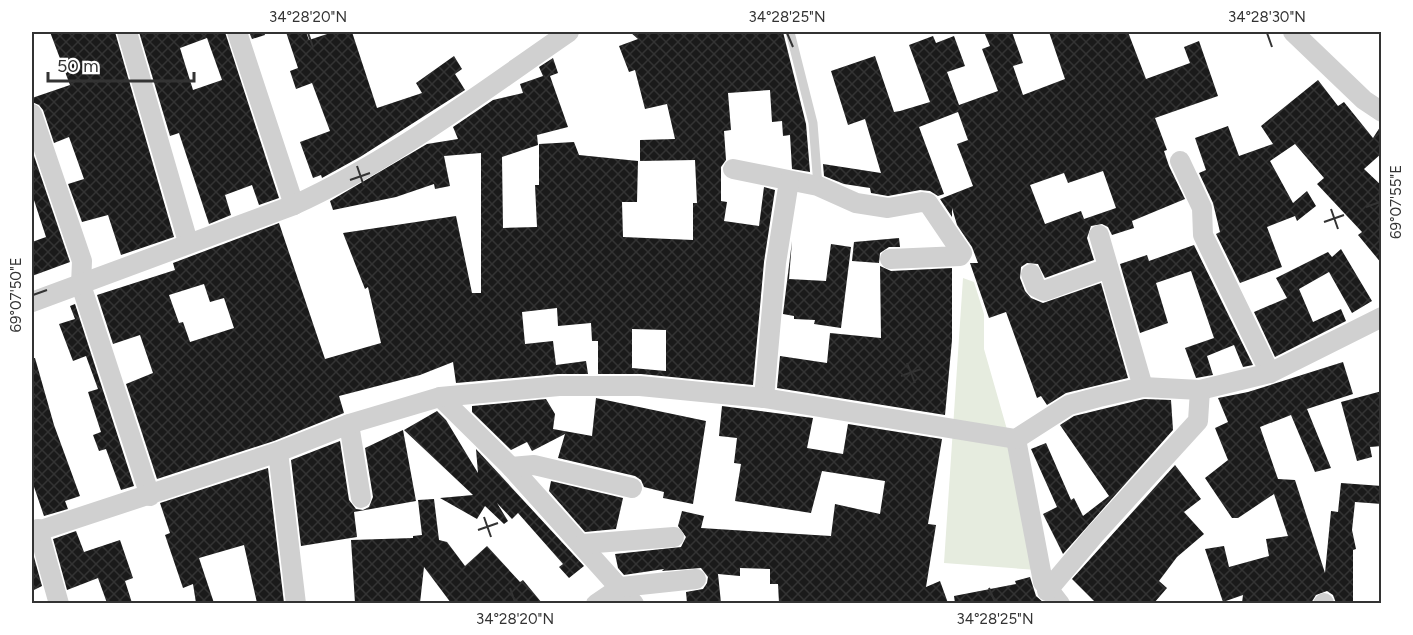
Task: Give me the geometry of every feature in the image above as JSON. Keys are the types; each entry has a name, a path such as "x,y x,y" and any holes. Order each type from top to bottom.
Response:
{"street":[{"path":"127,32 188,242"},
{"path":"237,32 294,205"},
{"path":"32,302 188,242 294,205 334,186 402,146 569,32"},
{"path":"1293,32 1364,100 1382,112"},
{"path":"32,114 82,261 81,285 150,496"},
{"path":"1180,161 1202,208 1203,234 1270,373"},
{"path":"733,169 818,186 856,202 888,208 928,203 962,253 960,256 890,259"},
{"path":"764,398 776,263 789,181"},
{"path":"1098,235 1143,387"},
{"path":"1031,274 1036,287 1044,291 1108,268"},
{"path":"58,603 35,531 150,496 278,452 349,424 440,397 571,386 640,386 764,398 1016,440 1069,405 1143,387 1200,390 1270,373 1382,317"},
{"path":"1016,440 1043,582 1054,597 1095,534 1198,421 1200,390"},
{"path":"440,397 511,467 634,603"},
{"path":"349,424 361,498"},
{"path":"278,452 296,603"},
{"path":"511,467 534,465 632,488"},
{"path":"583,544 674,537"},
{"path":"596,603 621,587 696,579"}],"lane":[{"path":"790,32 813,123 818,186"}],"shaded area":[{"path":"963,278 974,282 984,314 984,349 1012,447 1037,570 944,563"}],"building":[{"path":"50,32 115,32 174,237 121,255 108,215 82,222 68,184 84,179 69,137 54,143 43,110 32,102 32,98 70,85"},
{"path":"139,32 225,32 279,198 259,205 252,185 225,195 231,215 209,224 179,133 170,136","holes":["207,38 222,80 193,90 180,48"]},
{"path":"249,32 264,32 265,35 252,39"},
{"path":"286,32 306,32 309,40 333,32 352,32 377,108 422,93 416,83 454,56 462,69 455,74 465,90 360,157 322,178 321,175 313,178 300,142 330,131 312,83 296,89 290,71 298,68"},
{"path":"630,32 783,32 806,124 810,172 792,169 790,135 783,136 782,121 772,122 770,90 728,93 731,130 724,131 726,160 721,167 721,201 727,202 724,221 759,226 764,187 775,190 764,262 753,385 641,374 598,374 598,341 592,341 591,323 558,326 557,308 522,312 525,344 553,341 556,365 586,361 588,374 558,374 456,383 453,362 420,375 339,396 344,413 274,441 157,479 126,384 153,373 140,335 113,344 97,295 175,270 173,263 279,223 325,359 381,343 368,287 365,289 343,233 456,216 472,293 481,293 481,153 444,156 450,186 435,189 434,184 396,197 333,210 330,201 427,144 458,139 453,127 493,100 523,93 520,84 543,76 539,67 553,58 558,73 550,76 568,127 537,135 538,145 502,157 503,228 537,227 535,185 539,185 539,144 574,142 579,155 638,161 637,202 622,202 623,237 693,240 693,203 697,203 695,160 640,161 640,140 675,139 667,104 645,109 635,70 629,72 619,46 638,39","holes":["204,284 210,302 224,298 234,328 190,342 183,322 179,323 169,295","632,329 666,330 666,371 632,368"]},
{"path":"984,32 1012,32 1023,63 1013,66 1023,95 1065,79 1049,32 1128,32 1146,79 1190,63 1184,47 1199,41 1218,96 1155,118 1167,150 1164,151 1169,166 1185,199 1132,221 1134,228 1112,235 1108,227 1102,224 1091,226 1087,238 1094,260 1045,278 1038,264 1027,263 1021,267 1020,278 1025,291 1031,298 1043,303 1101,283 1128,378 1066,393 1047,405 1041,396 1037,398 1006,312 989,318 970,263 978,263 972,247 957,225 952,208 952,217 940,199 973,186 957,144 968,140 958,112 919,127 944,194 938,196 930,191 920,190 888,196 871,193 870,188 844,184 824,176 823,164 881,173 865,119 848,125 831,71 875,56 894,112 900,111 930,102 909,45 933,36 936,43 954,36 965,66 947,72 959,105 998,91 982,49 990,46","holes":["1103,171 1116,208 1084,219 1081,211 1045,224 1030,185 1064,173 1068,183"]},
{"path":"1318,80 1338,106 1344,102 1373,138 1382,124 1382,153 1364,169 1382,186 1382,264 1358,235 1362,232 1317,184 1324,178 1295,144 1270,161 1293,203 1307,191 1316,206 1297,221 1295,216 1267,227 1282,267 1240,283 1216,234 1220,232 1213,203 1199,173 1206,170 1195,138 1228,126 1239,156 1273,144 1261,126"},
{"path":"32,150 70,262 32,276 32,242 46,237 32,194"},
{"path":"899,238 900,247 889,247 880,253 879,263 852,261 854,242"},
{"path":"792,241 789,279 826,281 831,244 851,247 841,328 814,324 815,320 794,319 794,316 783,314"},
{"path":"1194,245 1253,365 1243,367 1234,345 1207,356 1213,375 1196,378 1185,348 1214,338 1191,271 1156,283 1168,323 1140,333 1120,264 1147,255 1149,261"},
{"path":"1341,249 1372,301 1352,313 1329,272 1299,289 1313,322 1341,309 1346,321 1275,357 1254,312 1287,298 1276,278 1328,252 1332,257"},
{"path":"880,266 891,271 952,268 952,340 945,415 777,388 780,356 827,363 830,333 881,338"},
{"path":"75,304 134,486 121,490 106,449 99,451 93,435 101,432 88,392 98,389 86,356 73,361 59,324 75,319 70,306"},
{"path":"32,358 35,358 54,425 80,496 65,501 68,509 44,516 32,481"},
{"path":"1343,362 1353,394 1307,409 1331,468 1315,472 1291,415 1260,427 1278,479 1295,480 1325,573 1331,511 1338,512 1341,483 1382,486 1382,504 1355,502 1352,530 1356,549 1353,550 1353,603 1336,603 1333,595 1327,591 1316,595 1311,603 1242,603 1243,595 1223,602 1205,549 1224,546 1229,567 1269,556 1266,539 1288,536 1274,494 1238,518 1232,518 1205,478 1228,460 1215,428 1228,422 1218,398 1248,392"},
{"path":"1382,391 1382,446 1370,447 1372,457 1357,461 1341,402"},
{"path":"596,398 706,421 693,504 663,498 664,492 644,487 641,480 635,476 558,458 565,434 532,451 527,442 511,450 472,412 472,406 546,399 555,414 553,429 592,436"},
{"path":"1144,399 1171,400 1173,430 1063,554 1043,514 1057,507 1031,449 1046,443 1071,500 1074,498 1083,516 1109,496 1060,425 1074,416"},
{"path":"722,406 813,418 807,448 843,454 848,424 942,439 928,524 936,525 926,587 940,581 948,603 779,603 778,584 770,584 770,569 740,568 740,576 718,574 721,603 687,603 686,592 703,589 707,583 708,577 701,568 662,571 664,569 624,575 618,568 615,554 681,547 686,537 678,526 682,511 704,516 701,528 831,536 835,504 880,514 885,481 822,471 811,513 735,501 741,464 734,463 737,438 719,436"},
{"path":"437,411 446,420 478,473 476,449 584,566 569,578 559,567 563,564 518,513 512,519 497,503 508,521 504,524 485,506 477,519 440,498 473,495 404,430"},
{"path":"403,430 416,501 354,512 357,537 301,546 291,460 340,441 349,500 356,509 363,510 369,507 373,497 365,448"},
{"path":"1175,465 1201,499 1184,512 1204,534 1177,557 1159,581 1167,588 1154,603 1096,603 1072,579"},
{"path":"268,468 284,603 257,603 244,545 199,558 214,603 196,603 193,584 183,588 165,535 170,533 160,503"},
{"path":"551,481 623,498 616,529 585,532 549,491"},
{"path":"434,499 439,540 447,542 465,566 487,546 520,582 523,580 542,603 451,603 424,567 420,603 355,603 351,540 413,538 413,536 422,535 418,500"},
{"path":"76,531 84,552 120,540 133,578 125,581 132,603 107,603 98,578 67,590 53,539"},
{"path":"32,550 42,586 32,591"},
{"path":"1030,577 1036,596 1044,603 955,603 954,596 1016,584 1015,581"}]}
